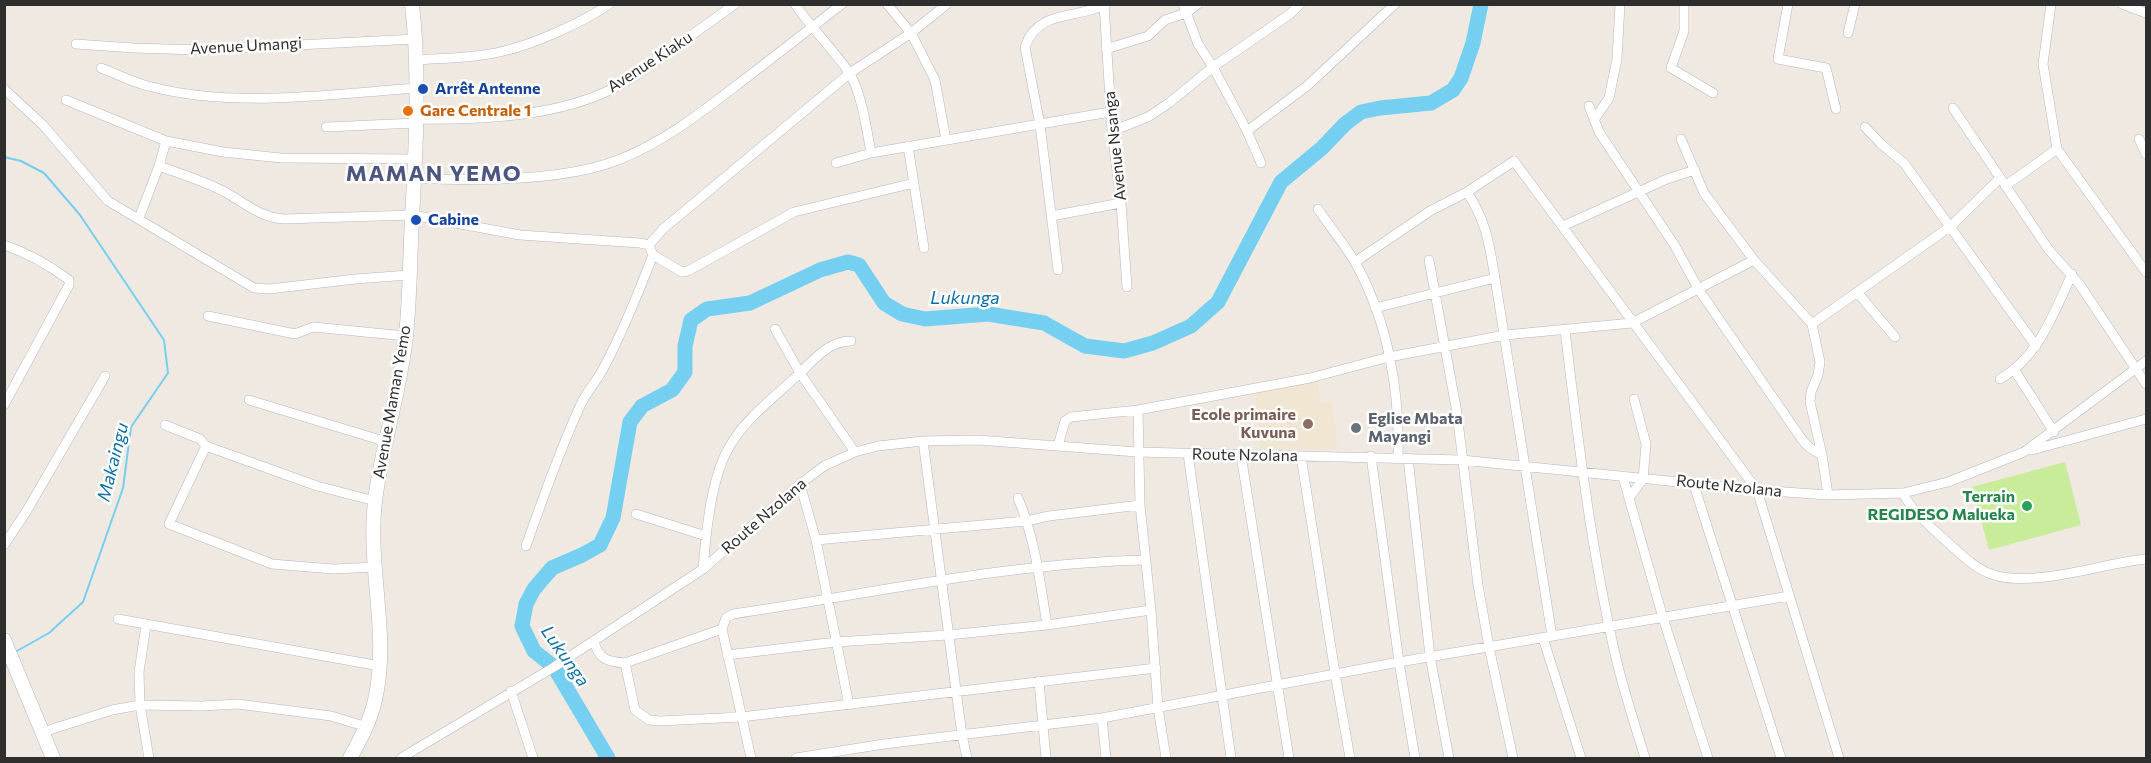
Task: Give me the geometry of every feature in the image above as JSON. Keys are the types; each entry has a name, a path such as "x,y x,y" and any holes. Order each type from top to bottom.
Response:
{"street":[{"name":"Avenue Maman Yemo","path":"350,759 367,727 375,700 380,666 374,530 375,501 398,389 406,336 417,88 416,39 412,4"},
{"path":"417,60 492,53 521,46 594,15 609,4"},
{"name":"Avenue Kiaku","path":"326,127 516,115 549,109 591,97 618,86 639,73 735,4"},
{"path":"795,4 811,28 850,73 865,115 871,153"},
{"path":"414,178 496,179 566,173 618,160 667,136 687,123 842,4"},
{"path":"887,4 911,33 935,80 946,140"},
{"path":"650,245 663,229 850,73 911,33 947,4"},
{"path":"1106,49 1149,36 1165,20 1198,4"},
{"path":"1112,131 1148,117 1190,87 1213,67 1290,14 1300,4"},
{"path":"1247,131 1307,86 1395,4"},
{"path":"1594,120 1609,98 1617,59 1620,4"},
{"path":"1684,4 1684,31 1671,68 1713,93"},
{"path":"1788,4 1778,59 1826,68 1836,109"},
{"path":"1848,33 1855,4"},
{"path":"2051,4 2043,64 2057,149 2146,272"},
{"path":"2122,4 2146,14"},
{"path":"1058,270 1040,125 1025,47 1029,36 1036,28 1055,17 1104,5"},
{"name":"Avenue Nsanga","path":"1104,5 1110,112 1121,203 1127,287"},
{"path":"1184,9 1198,44 1247,131 1261,163"},
{"name":"Avenue Umangi","path":"76,44 199,50 416,39"},
{"path":"101,68 147,86 229,98 417,88"},
{"path":"4,89 43,125 108,201 245,283 260,289 410,275"},
{"path":"66,100 166,141 232,153 281,159 415,159"},
{"path":"1588,106 1599,132 1675,246 1699,290 1803,441 1822,455"},
{"path":"1953,108 2049,249 2072,274 2146,384"},
{"path":"836,163 908,146 1110,112"},
{"path":"1865,127 1904,163 2036,346"},
{"path":"1681,139 1704,192 1754,260 1812,324 1820,362 1810,402 1828,495"},
{"path":"2139,139 2146,154"},
{"path":"139,218 166,141"},
{"path":"908,146 924,248"},
{"path":"1812,324 1951,226 2002,182 2057,149"},
{"path":"1354,262 1430,211 1467,192 1514,161 1757,490 1839,759"},
{"path":"159,166 225,192 261,215 270,218 412,215 520,235 650,245"},
{"path":"1563,226 1667,179 1695,170"},
{"path":"653,255 682,272 688,271 794,212 914,183"},
{"path":"1467,192 1480,212 1485,226 1505,335 1548,637 1581,759"},
{"path":"1051,216 1121,203"},
{"path":"1318,209 1354,262 1375,308 1389,357 1431,656 1449,759"},
{"path":"4,245 31,255 69,280 69,285 4,405"},
{"path":"526,546 556,460 582,400 602,372 623,331 653,255 650,245"},
{"path":"1430,260 1446,347 1478,585 1513,759"},
{"path":"1058,446 1065,421 1071,417 1138,410 1310,378 1389,357 1505,335 1632,323 1754,260"},
{"path":"2000,379 2015,371 2036,346 2072,274"},
{"path":"1375,308 1495,278"},
{"path":"1857,292 1896,337"},
{"path":"208,316 295,334 313,327 406,336"},
{"path":"775,329 800,373 855,452"},
{"path":"1565,330 1582,472 1610,627 1619,670 1645,759"},
{"path":"703,569 715,483 730,444 759,412 830,346 842,341 851,341"},
{"name":"Route Nzolana","path":"401,759 536,678 703,569 800,484 825,466 855,452 899,442 978,440 1137,452 1462,460 1757,490 1828,495 1903,493 1948,482 2024,452 2054,432 2146,361"},
{"path":"2015,371 2054,432"},
{"path":"4,545 26,512 105,376"},
{"path":"1629,498 1642,478 1646,444 1634,399"},
{"path":"249,400 387,442"},
{"path":"1138,410 1137,452 1140,505 1158,708 1166,759"},
{"path":"2024,452 2146,419"},
{"path":"165,425 200,439 206,446 317,486 375,501"},
{"path":"923,441 956,693 967,759"},
{"path":"206,446 169,524 272,564 333,569 376,567"},
{"path":"1188,454 1231,759"},
{"path":"1241,455 1290,759"},
{"path":"1301,456 1350,759"},
{"path":"1371,456 1399,662 1415,759"},
{"path":"1623,477 1708,759"},
{"path":"1693,482 1780,759"},
{"path":"800,484 816,540 849,705"},
{"path":"1903,493 1918,515 1973,564 1990,574 2007,578 2043,577 2146,559"},
{"path":"1018,498 1038,567 1047,625"},
{"path":"816,540 1026,521 1140,505"},
{"path":"636,514 706,536"},
{"path":"751,759 722,629 726,618 733,614 941,580 1038,567 1090,561 1145,560"},
{"path":"796,759 884,744 1102,718 1431,656 1789,596"},
{"path":"727,655 836,642 948,635 1047,625 1151,610"},
{"path":"118,619 380,666"},
{"path":"146,625 139,672 140,705 149,759"},
{"path":"594,641 603,659 625,663 722,629"},
{"path":"6,642 53,759"},
{"path":"625,663 635,710 649,720 687,721 956,693 1156,668"},
{"path":"1039,681 1046,759"},
{"path":"512,691 533,759"},
{"path":"43,732 112,710 140,705 238,704 331,716 367,727"},
{"path":"1102,718 1106,759"}],"shaded area":[{"path":"1318,380 1320,403 1332,402 1338,449 1260,450 1255,388"}],"green space":[{"name":"Terrain REGIDESO Malueka","path":"2065,462 2081,525 1989,550 1972,487"}],"waterway":[{"name":"Lukunga","path":"608,758 554,667 534,651 522,626 526,604 534,589 552,568 600,545 613,518 630,422 642,406 672,390 685,372 685,346 691,320 707,309 750,303 820,270 848,262 859,265 884,303 902,314 925,319 988,314 1044,323 1085,346 1124,351 1153,343 1191,326 1218,302 1281,182 1322,148 1345,124 1361,112 1431,103 1453,90 1461,78 1473,43 1481,4"},
{"name":"Makaingu","path":"4,157 21,161 44,173 80,215 164,340 168,373 131,427 123,488 83,602 49,633 15,652"}],"place":[{"name":"Arrêt Antenne","path":"423,89"},
{"name":"Gare Centrale 1","path":"408,111"},
{"name":"Cabine","path":"416,220"},
{"name":"Ecole primaire Kuvuna","path":"1308,424"},
{"name":"Eglise Mbata Mayangi","path":"1356,428"},
{"name":"Terrain REGIDESO Malueka","path":"2027,506"}],"district":[{"name":"MAMAN YEMO","path":"434,174"}]}
